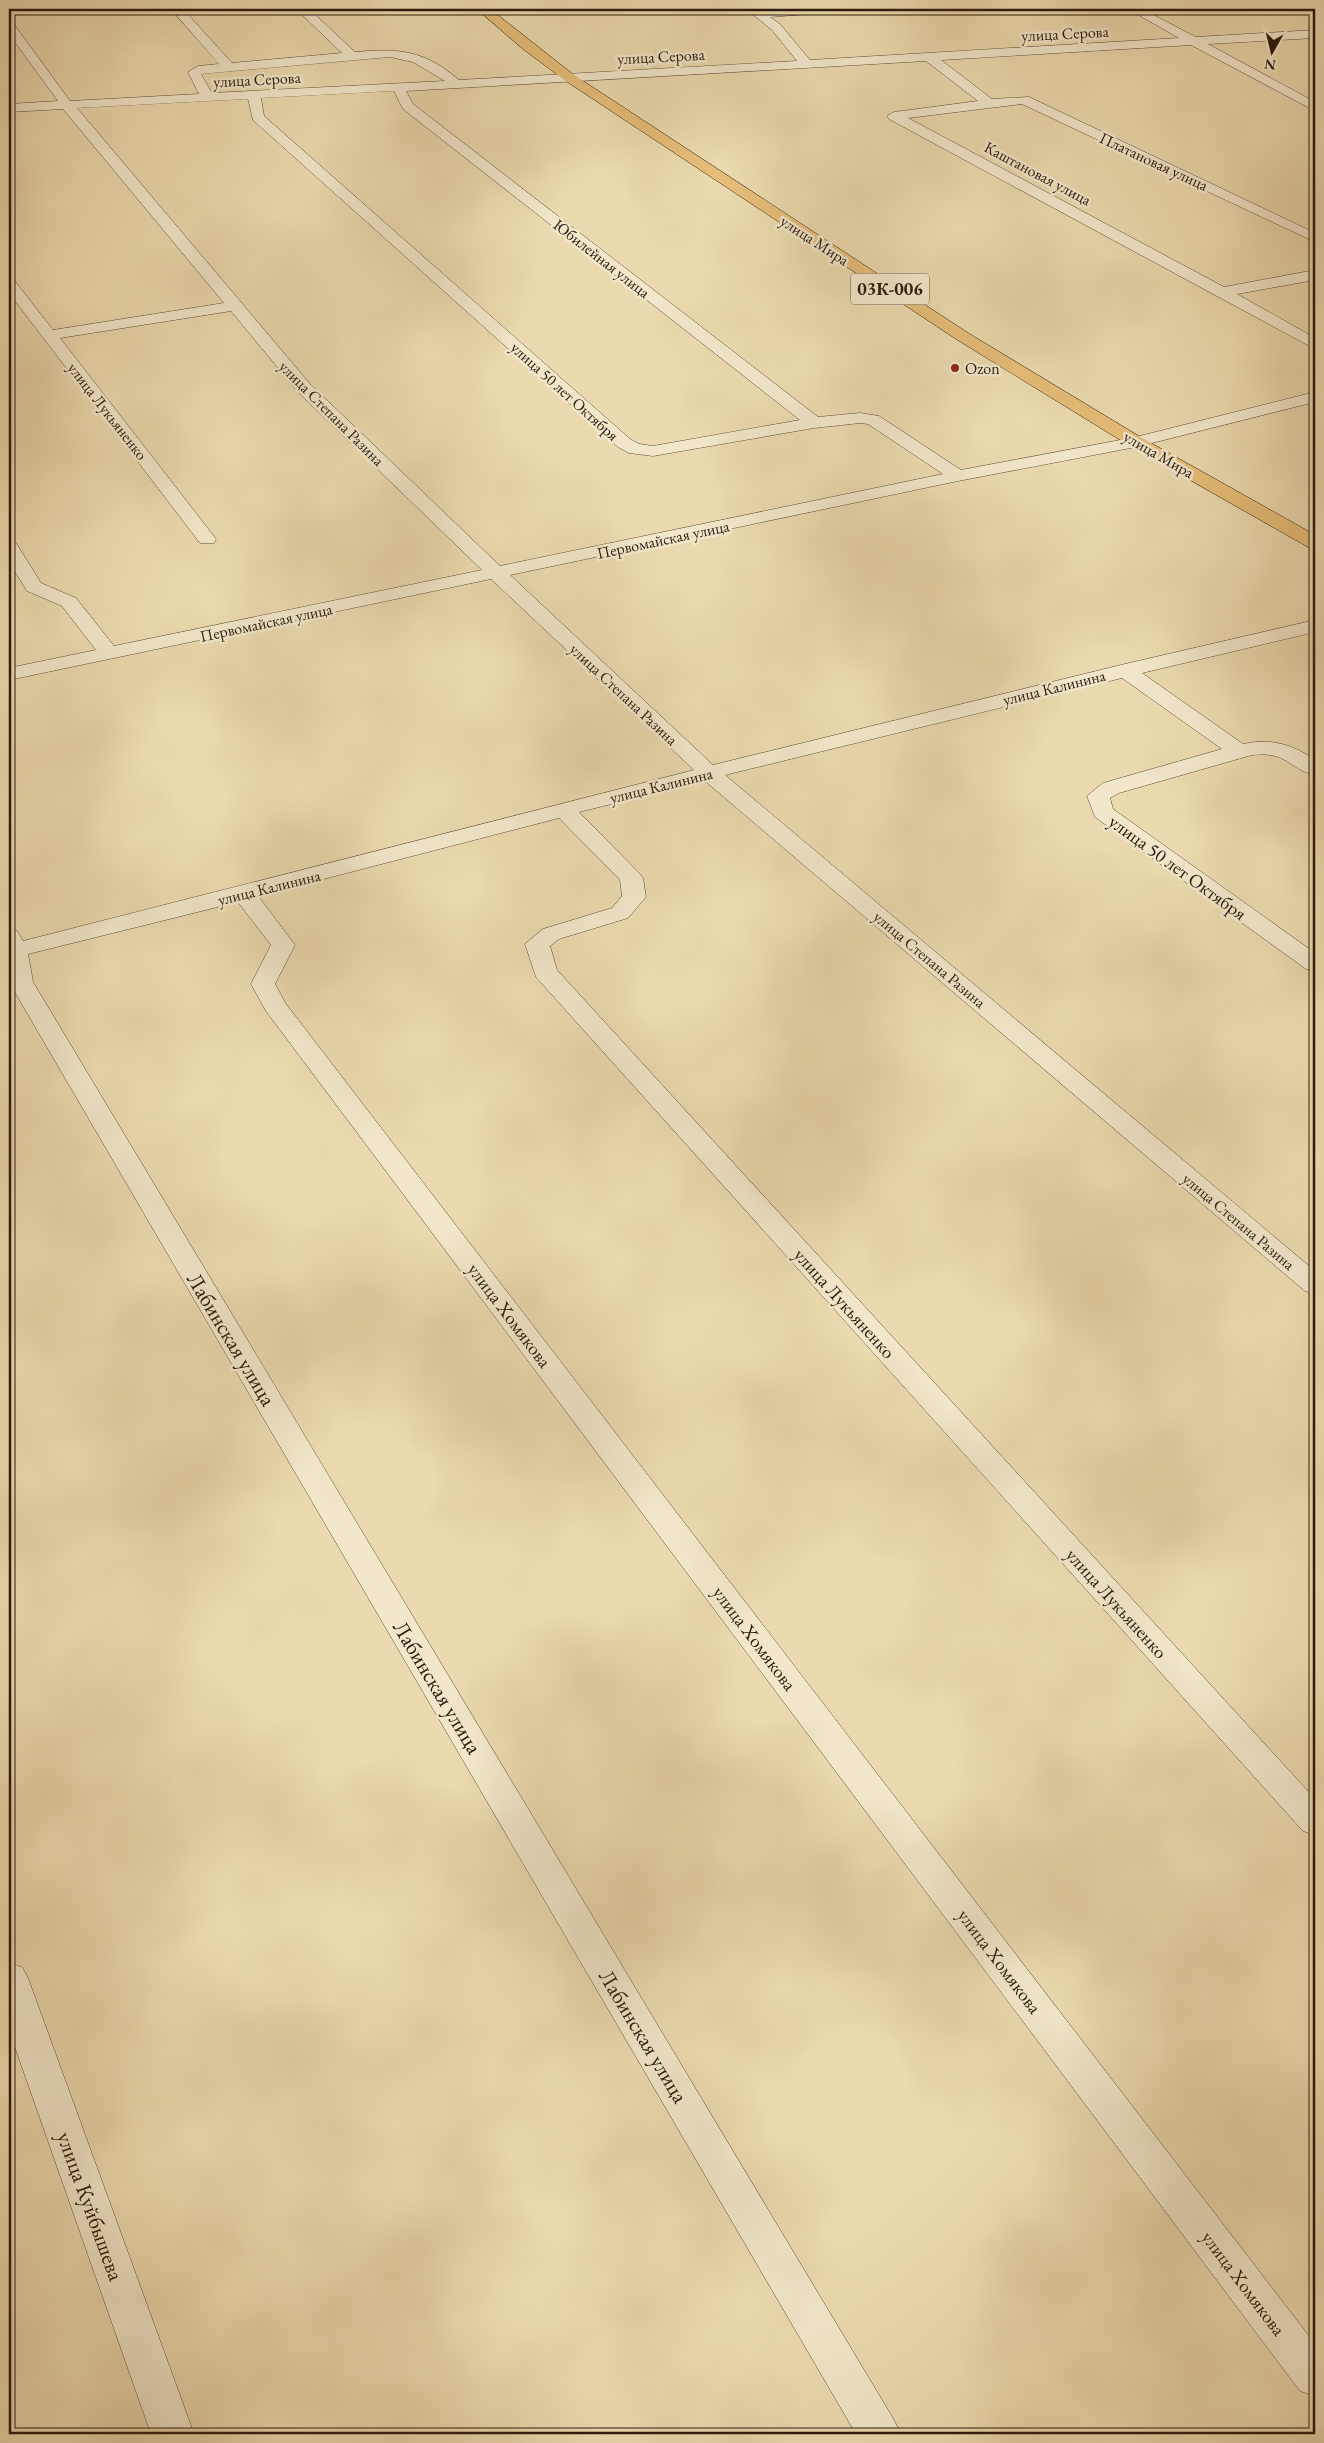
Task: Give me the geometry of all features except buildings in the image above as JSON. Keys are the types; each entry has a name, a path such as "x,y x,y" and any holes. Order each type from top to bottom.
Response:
{"main road":[{"name":"улица Мира","path":"483,9 526,46 570,78 962,336 1136,442 1315,543"}],"street":[{"path":"177,9 228,66"},
{"path":"302,9 351,55"},
{"path":"756,11 819,9"},
{"path":"1134,9 1315,107"},
{"path":"756,11 776,27 806,64"},
{"name":"улица Степана Разина","path":"9,26 66,104 233,306 304,388 497,574 709,773 1315,1285"},
{"name":"улица Серова","path":"9,108 398,88 1315,34"},
{"path":"208,98 194,72 202,69 228,66 351,55 405,54 446,75 456,84"},
{"path":"929,57 989,103"},
{"name":"Юбилейная улица","path":"398,88 408,106 415,112 814,423"},
{"name":"улица 50 лет Октября","path":"254,95 258,117 624,443 635,449 653,451 814,423 860,418 873,420 958,476"},
{"name":"Платановая улица","path":"989,103 1024,100 1315,238"},
{"name":"Каштановая улица","path":"989,103 894,116 1315,344"},
{"path":"1222,292 1315,275"},
{"name":"улица Лукьяненко","path":"9,284 207,539"},
{"path":"50,335 233,306"},
{"name":"Первомайская улица","path":"9,674 497,574 958,476 1136,442 1315,397"},
{"path":"9,547 34,587 69,602 110,654"},
{"name":"улица Калинина","path":"11,945 244,894 709,773 1125,670 1315,626"},
{"path":"1125,670 1239,751 1262,745 1285,750 1315,769"},
{"name":"улица 50 лет Октября","path":"1239,751 1111,788 1098,796 1103,812 1315,964"},
{"name":"улица Лукьяненко","path":"564,810 631,878 634,897 620,913 551,934 537,944 545,972 1315,1822"},
{"name":"улица Хомякова","path":"244,894 283,945 263,984 275,1006 1315,2377"},
{"name":"Лабинская улица","path":"11,945 21,982 880,2434"},
{"name":"улица Куйбышева","path":"9,1978 173,2434"}],"place":[{"name":"Ozon","path":"955,368"}]}
